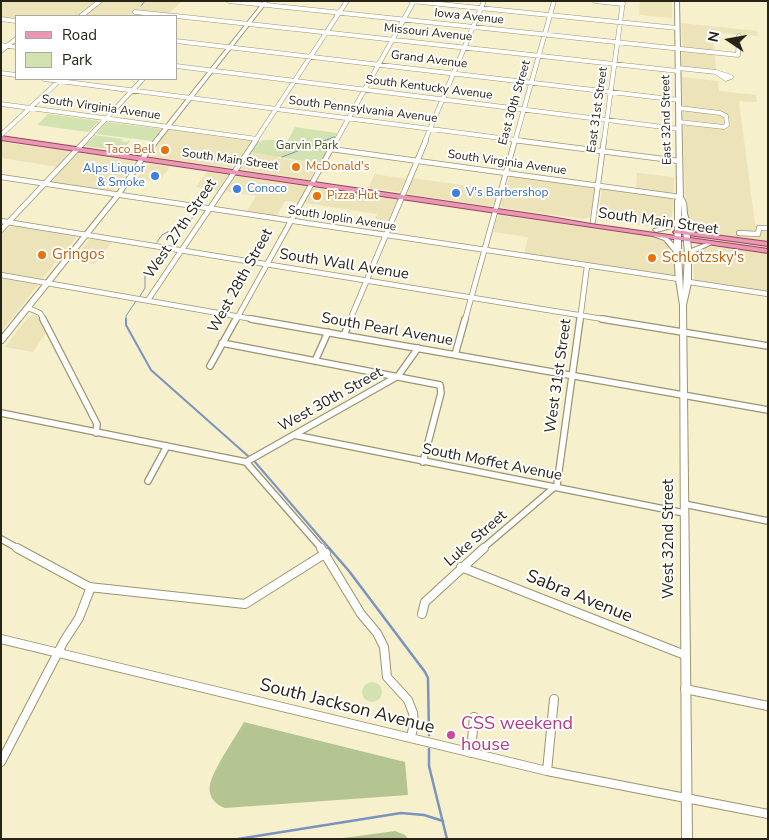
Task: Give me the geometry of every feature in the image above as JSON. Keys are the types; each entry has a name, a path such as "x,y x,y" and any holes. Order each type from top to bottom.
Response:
{"main road":[{"name":"East 32nd Street","path":"677,1 680,197 678,201 678,220 682,236"},
{"path":"1,341 118,195 166,127 265,3"},
{"name":"South Main Street","path":"1,137 544,218 713,240 768,250"},
{"path":"680,197 684,203 685,217 682,236 688,259 689,282 687,296 683,305"},
{"path":"685,217 692,227 713,240"},
{"name":"South Main Street","path":"544,218 593,222 656,233"},
{"path":"656,233 666,229 678,220"},
{"path":"656,233 666,239 679,253"},
{"name":"West 32nd Street","path":"682,236 679,253 679,280 683,305 687,839"},
{"path":"688,259 690,252 713,240"},
{"name":"South Main Street","path":"713,240 768,244"}],"street":[{"path":"82,15 100,1"},
{"name":"Iowa Avenue","path":"229,1 265,3 340,13 738,55 739,36"},
{"name":"West 27th Street","path":"148,300 312,57 347,1"},
{"path":"410,1 677,28"},
{"name":"West 28th Street","path":"210,366 414,1"},
{"path":"344,335 484,1"},
{"name":"East 30th Street","path":"495,210 554,1"},
{"path":"595,1 623,3"},
{"name":"East 31st Street","path":"593,222 623,3"},
{"name":"Missouri Avenue","path":"135,12 165,15"},
{"name":"Missouri Avenue","path":"178,16 615,64 716,72"},
{"path":"1,19 15,21"},
{"path":"1,51 15,39"},
{"name":"Grand Avenue","path":"178,41 679,100"},
{"path":"1,45 15,47"},
{"name":"South Kentucky Avenue","path":"178,66 679,129"},
{"path":"1,73 15,75"},
{"path":"1,137 60,80"},
{"name":"South Pennsylvania Avenue","path":"60,80 679,161"},
{"path":"1,230 142,80"},
{"name":"South Virginia Avenue","path":"1,104 257,139"},
{"path":"678,108 720,113 726,116 727,125 724,128 678,122"},
{"name":"South Virginia Avenue","path":"331,149 680,197"},
{"name":"South Joplin Avenue","path":"1,177 679,280"},
{"path":"455,355 495,210"},
{"name":"South Wall Avenue","path":"1,221 768,346"},
{"path":"739,233 758,234 759,228 768,228"},
{"name":"West 31st Street","path":"554,488 557,484 587,266"},
{"name":"South Pearl Avenue","path":"1,275 768,410"},
{"path":"689,282 768,294"},
{"path":"28,308 40,313 97,424 96,433"},
{"path":"316,361 328,332"},
{"path":"222,343 437,383 442,388 423,462"},
{"name":"West 30th Street","path":"246,462 398,376 418,348"},
{"path":"1,413 246,462 326,553 355,605 381,639 384,647 387,677 408,700 413,713 414,723 411,737"},
{"name":"South Moffet Avenue","path":"294,435 554,488 684,509 768,520"},
{"path":"148,481 167,446"},
{"name":"Luke Street","path":"422,614 425,602 461,567 554,488"},
{"path":"1,539 91,587 245,604 326,553"},
{"name":"Sabra Avenue","path":"461,567 685,655"},
{"path":"1,762 58,653 79,618 91,587"},
{"name":"South Jackson Avenue","path":"1,639 547,771 768,814"},
{"path":"686,689 768,706"},
{"path":"547,771 554,699"},
{"path":"471,753 474,718"}],"shaded area":[{"path":"1,1 182,1 168,14 146,12 142,15 15,15 15,20 1,18"},
{"path":"640,1 672,1 672,18 639,15"},
{"path":"681,23 757,31 758,36 721,33 721,38 713,38 715,52 683,48"},
{"path":"682,50 715,53 716,70 682,66"},
{"path":"682,77 718,81 719,91 756,95 757,102 739,101 755,224 768,226 768,243 710,235 702,232 689,219 685,194"},
{"path":"168,129 252,141 232,168 148,156"},
{"path":"1,142 70,153 58,167 1,158"},
{"path":"251,152 278,155 277,158 320,164 309,180 240,169"},
{"path":"77,153 133,161 134,163 112,192 50,182"},
{"path":"149,164 170,167 158,182 136,179"},
{"path":"207,172 228,175 218,191 196,187"},
{"path":"637,173 674,177 674,194 636,189"},
{"path":"375,174 406,179 399,192 368,188"},
{"path":"237,176 304,186 306,188 298,203 285,201 276,217 246,213 256,196 224,191 233,178"},
{"path":"510,176 595,188 591,217 584,219 503,208 500,204"},
{"path":"412,178 498,190 494,204 491,206 409,194 407,192"},
{"path":"602,188 674,199 671,223 667,226 657,227 598,220"},
{"path":"311,189 394,199 397,201 383,233 370,232 377,214 304,203"},
{"path":"498,215 657,238 667,243 673,250 676,276 524,255 528,237 493,232"},
{"path":"12,225 75,236 76,238 42,279 1,273 1,234"},
{"path":"90,239 112,242 95,264 72,261"},
{"path":"704,247 720,247 768,254 768,293 694,281 693,253"},
{"path":"1,278 38,285 1,332"},
{"path":"33,315 39,316 46,333 33,352 5,347 28,317"}],"green space":[{"path":"48,114 99,121 88,132 37,125"},
{"path":"107,122 161,129 152,141 96,134"},
{"name":"Garvin Park","path":"295,127 337,133 320,164 251,152 262,141 287,142"},
{"path":"95,135 123,139 121,141 126,142 131,140 122,151 85,146"},
{"path":"372,682 379,685 382,692 379,699 372,702 365,699 362,692 365,685"},
{"path":"244,722 405,762 408,795 225,808 214,801 210,794 210,786 217,767"},
{"path":"395,831 405,835 408,839 336,839"}],"waterway":[{"path":"141,6 145,1"},
{"path":"282,157 334,137"},
{"path":"184,225 197,214"},
{"path":"157,242 162,235 175,228"},
{"path":"140,296 145,288 145,274"},
{"path":"136,301 126,316 126,325 151,370 248,456"},
{"path":"255,462 330,549"},
{"path":"329,548 349,571 425,672 428,678 429,735"},
{"path":"429,749 429,766 443,821"},
{"path":"238,839 401,813 424,815 443,821"},
{"path":"443,821 447,839"}],"place":[{"name":"Taco Bell","path":"165,150"},
{"name":"McDonald's","path":"296,167"},
{"name":"Alps Liquor & Smoke","path":"155,176"},
{"name":"Conoco","path":"237,189"},
{"name":"V's Barbershop","path":"456,193"},
{"name":"Pizza Hut","path":"317,196"},
{"name":"Gringos","path":"42,255"},
{"name":"Schlotzsky's","path":"652,258"},
{"name":"CSS weekend house","path":"451,735"}]}
